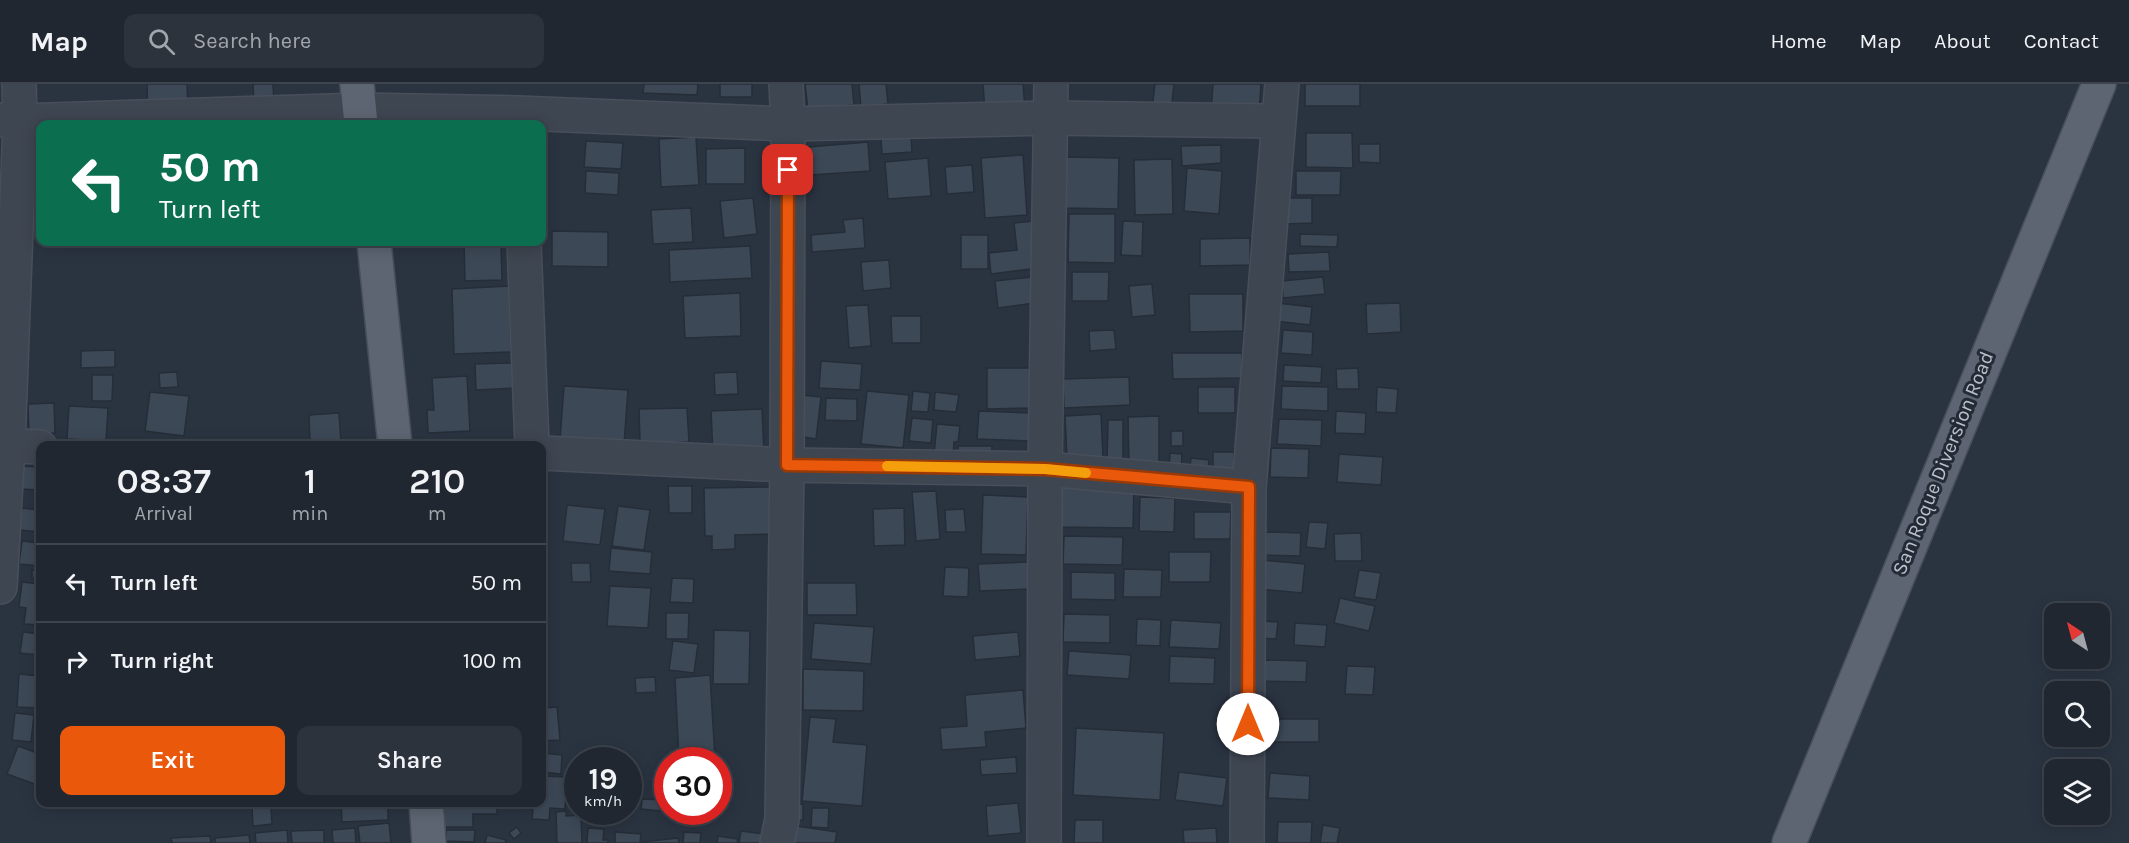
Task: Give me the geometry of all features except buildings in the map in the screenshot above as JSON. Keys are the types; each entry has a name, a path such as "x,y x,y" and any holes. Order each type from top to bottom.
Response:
{"main road":[{"name":"San Roque Diversion Road","path":"1789,843 2099,84"},
{"path":"374,246 394,441"},
{"path":"426,807 429,843"}],"street":[{"path":"0,587 10,120 19,84"},
{"path":"777,843 782,819 787,465 788,124 786,84"},
{"path":"1044,843 1045,469 1051,84"},
{"path":"1247,843 1249,487 1277,121 1282,84"},
{"path":"10,120 359,106 518,107 788,124 1051,118 1277,121"},
{"path":"524,246 532,441"},
{"path":"4,445 36,447"},
{"path":"546,453 787,465 1045,469 1249,487"}],"slow traffic":[{"path":"887,466 1045,469 1086,473"}],"route":[{"path":"788,170 787,465 1045,469 1249,487 1248,724"}]}
